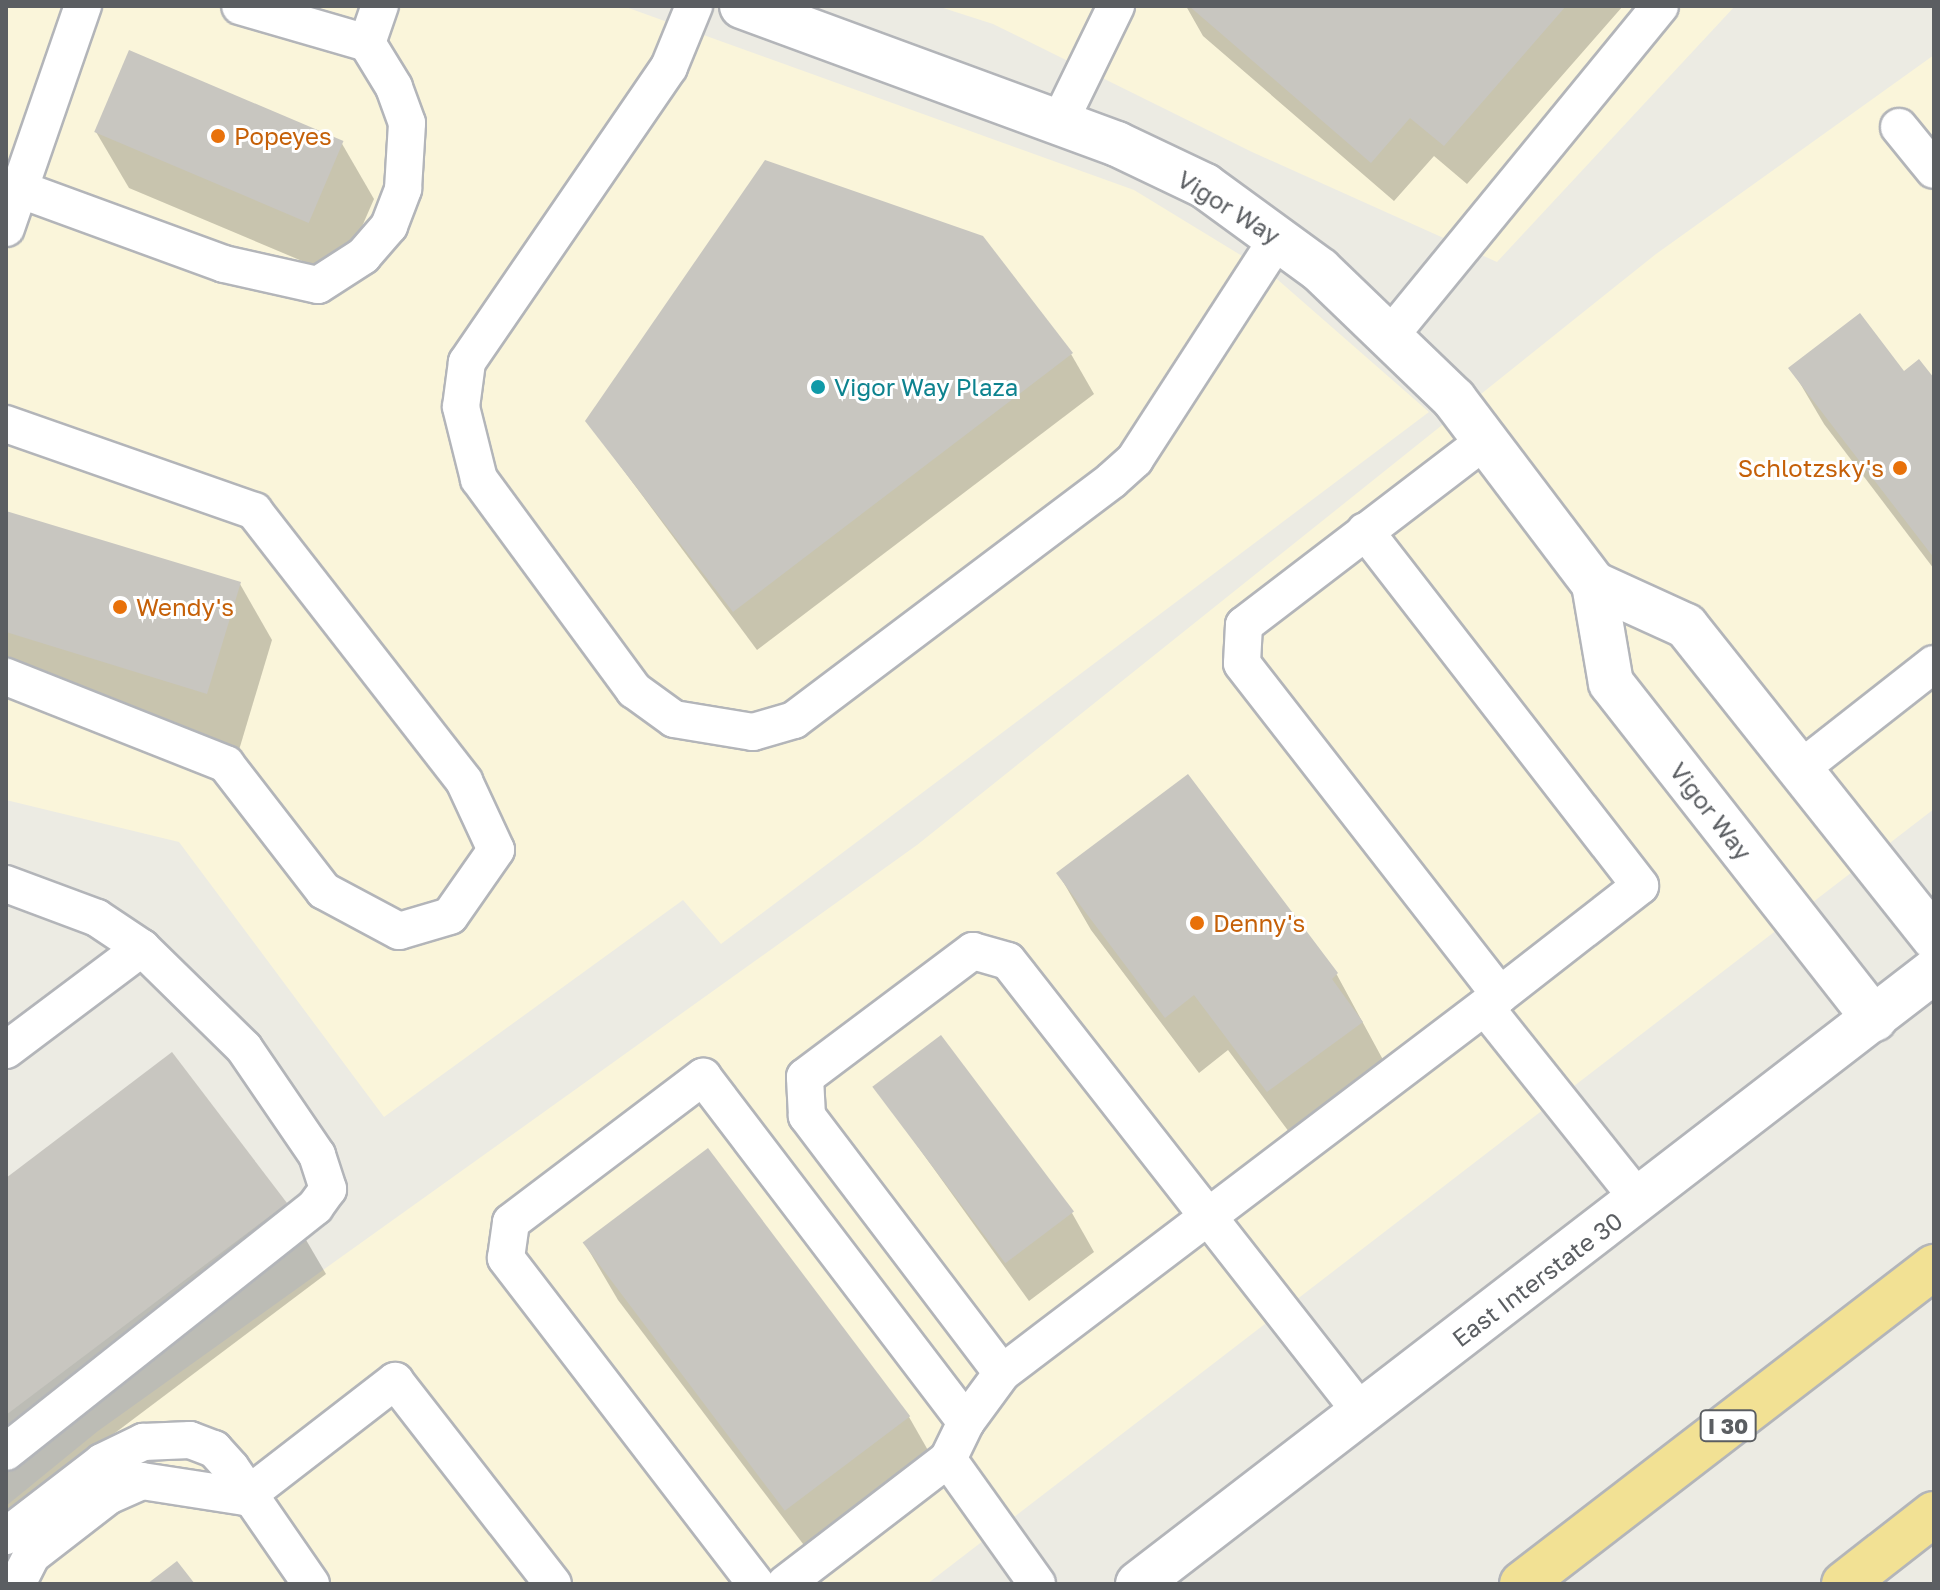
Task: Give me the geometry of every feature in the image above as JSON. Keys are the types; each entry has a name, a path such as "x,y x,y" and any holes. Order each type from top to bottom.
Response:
{"highway":[{"name":"I 30","path":"1522,1584 1934,1267"},
{"path":"1844,1584 1934,1514"}],"street":[{"name":"Vigor Way","path":"742,6 1060,121 1205,186 1279,236 1390,336 1487,439 1594,584 1611,683 1874,1019"},
{"name":"Vigor Way","path":"1594,584 1686,626 1934,938"},
{"name":"East Interstate 30","path":"1138,1584 1640,1201 1934,971"}],"lane":[{"path":"6,228 83,6"},
{"path":"240,6 367,43"},
{"path":"19,189 224,264 318,285 363,256 389,226 403,189 407,123 367,43 380,6"},
{"path":"694,6 669,67 467,362 461,407 479,479 634,690 674,719 753,732 794,720 1112,480 1135,459 1279,236"},
{"path":"1060,121 1116,6"},
{"path":"1390,336 1660,6"},
{"path":"1899,127 1934,170"},
{"path":"6,424 254,511 464,781 496,850 450,916 399,931 324,891 226,764 6,677"},
{"path":"1487,439 1244,625 1242,663 1640,1201"},
{"path":"785,1584 948,1459 966,1422 1002,1373 1640,886 1365,531"},
{"path":"1800,769 1934,664"},
{"path":"6,884 97,918 142,948 244,1048 317,1155 328,1189 315,1207 6,1452"},
{"path":"6,1050 142,948"},
{"path":"1002,1373 807,1116 805,1077 973,951 1008,961 1361,1412"},
{"path":"756,1584 506,1258 511,1222 703,1077 966,1422"},
{"path":"17,1584 32,1555 108,1496 142,1481 245,1497 395,1381 553,1584"},
{"path":"6,1536 102,1462 143,1442 190,1440 214,1449 245,1497 311,1584"},
{"path":"948,1459 1037,1584"}],"shaded area":[{"path":"6,6 623,6 1134,190 1270,273 1429,412 721,944 683,900 384,1117 179,842 6,800"},
{"path":"937,6 1735,6 1497,262 1252,152 993,24"},
{"path":"1934,55 1934,809 927,1584 6,1584 6,1506 98,1431 917,845 1656,254"}],"building":[{"path":"1189,6 1566,6 1444,146 1410,118 1371,163"},
{"name":"Popeyes","path":"129,50 343,141 309,223 94,132"},
{"name":"Vigor Way Plaza","path":"765,160 983,236 1073,353 733,612 585,421"},
{"name":"Schlotzsky's","path":"1860,313 1904,371 1919,359 1934,378 1934,558 1788,368"},
{"name":"Wendy's","path":"6,511 241,582 207,694 6,632"},
{"name":"Denny's","path":"1188,774 1338,973 1332,979 1363,1022 1267,1092 1194,995 1165,1018 1056,873"},
{"path":"941,1035 1074,1211 1005,1263 872,1087"},
{"path":"172,1052 287,1203 6,1415 6,1178"},
{"path":"708,1148 910,1416 785,1511 583,1242"},
{"path":"177,1561 195,1584 147,1584"}],"place":[{"name":"Popeyes","path":"218,136"},
{"name":"Vigor Way Plaza","path":"818,387"},
{"name":"Schlotzsky's","path":"1900,468"},
{"name":"Wendy's","path":"120,607"},
{"name":"Denny's","path":"1197,923"}]}
